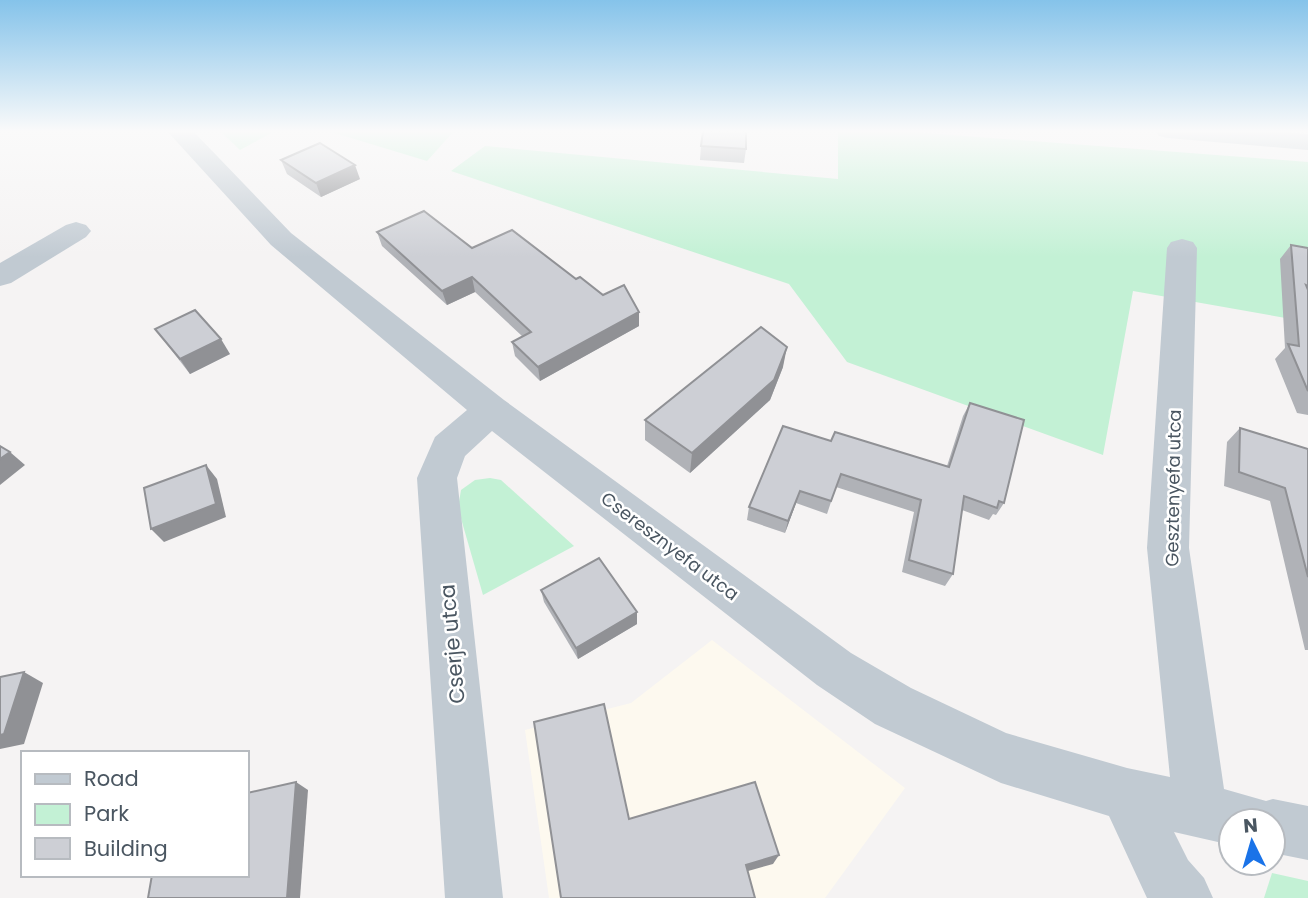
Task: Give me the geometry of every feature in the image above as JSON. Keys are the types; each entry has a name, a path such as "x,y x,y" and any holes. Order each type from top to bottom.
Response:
{"street":[{"name":"Cseresznyefa utca","path":"219,173 281,239 491,410 834,669 893,706 1001,757 1127,795 1217,814"},
{"path":"0,276 76,231"},
{"name":"Gesztenyefa utca","path":"1182,248 1168,548 1222,807"},
{"name":"Cserje utca","path":"474,898 437,478 449,449 491,410"},
{"path":"1127,795 1168,880 1184,898"},
{"path":"1287,829 1308,833"}],"shaded area":[{"path":"712,640 905,788 825,898 549,898 525,730 631,703"}],"green space":[{"path":"457,173 773,173 838,179 838,173 1308,173 1308,322 1133,291 1103,455 847,362 789,284"},
{"path":"475,480 501,480 574,546 483,595 458,508 461,490"},
{"path":"1287,876 1308,881 1308,898 1264,898 1271,877"}],"building":[{"path":"301,173 338,173 316,183"},
{"path":"424,211 472,248 512,230 576,279 580,277 603,295 624,285 639,312 538,367 512,342 531,332 472,277 442,291 377,232"},
{"path":"1291,245 1308,248 1308,391 1288,344 1299,346"},
{"path":"195,310 221,339 180,359 155,329"},
{"path":"761,327 787,347 774,380 692,453 645,420"},
{"path":"970,403 1024,420 1004,503 999,501 997,508 964,496 953,574 909,560 921,500 841,474 831,501 800,491 788,521 749,507 783,426 831,441 835,432 949,467"},
{"path":"1240,428 1308,449 1308,577 1285,488 1239,472"},
{"path":"0,446 10,452 0,459"},
{"path":"206,465 216,504 151,529 144,488"},
{"path":"599,558 637,612 576,648 541,590"},
{"path":"24,672 4,734 0,735 0,677"},
{"path":"604,704 629,819 755,782 779,855 746,865 755,898 561,898 534,722"},
{"path":"296,782 287,898 148,898 152,877 248,877 248,793"}]}
